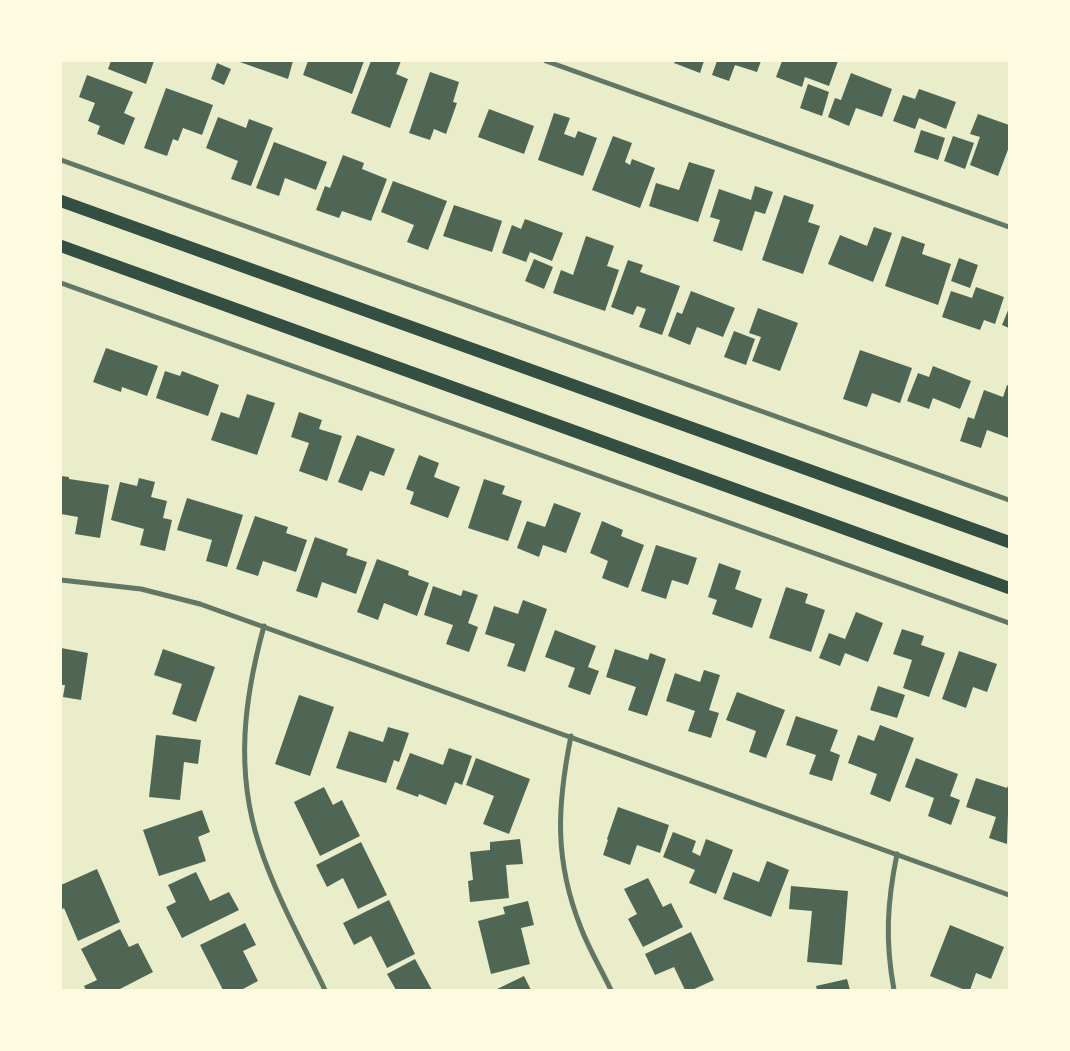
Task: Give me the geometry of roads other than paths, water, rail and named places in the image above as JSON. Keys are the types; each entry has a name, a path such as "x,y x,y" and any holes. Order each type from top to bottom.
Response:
{"main road":[{"path":"61,201 1009,542"},
{"path":"61,246 1009,588"}],"street":[{"path":"546,61 1009,227"},
{"path":"61,160 1009,500"},
{"path":"61,283 1009,623"},
{"path":"61,580 141,589 200,604 1009,895"},
{"path":"264,626 248,694 245,730 248,796 259,843 276,888 325,990"},
{"path":"571,736 562,778 559,818 562,857 568,891 581,929 611,990"},
{"path":"894,990 889,962 887,919 897,854"}]}
